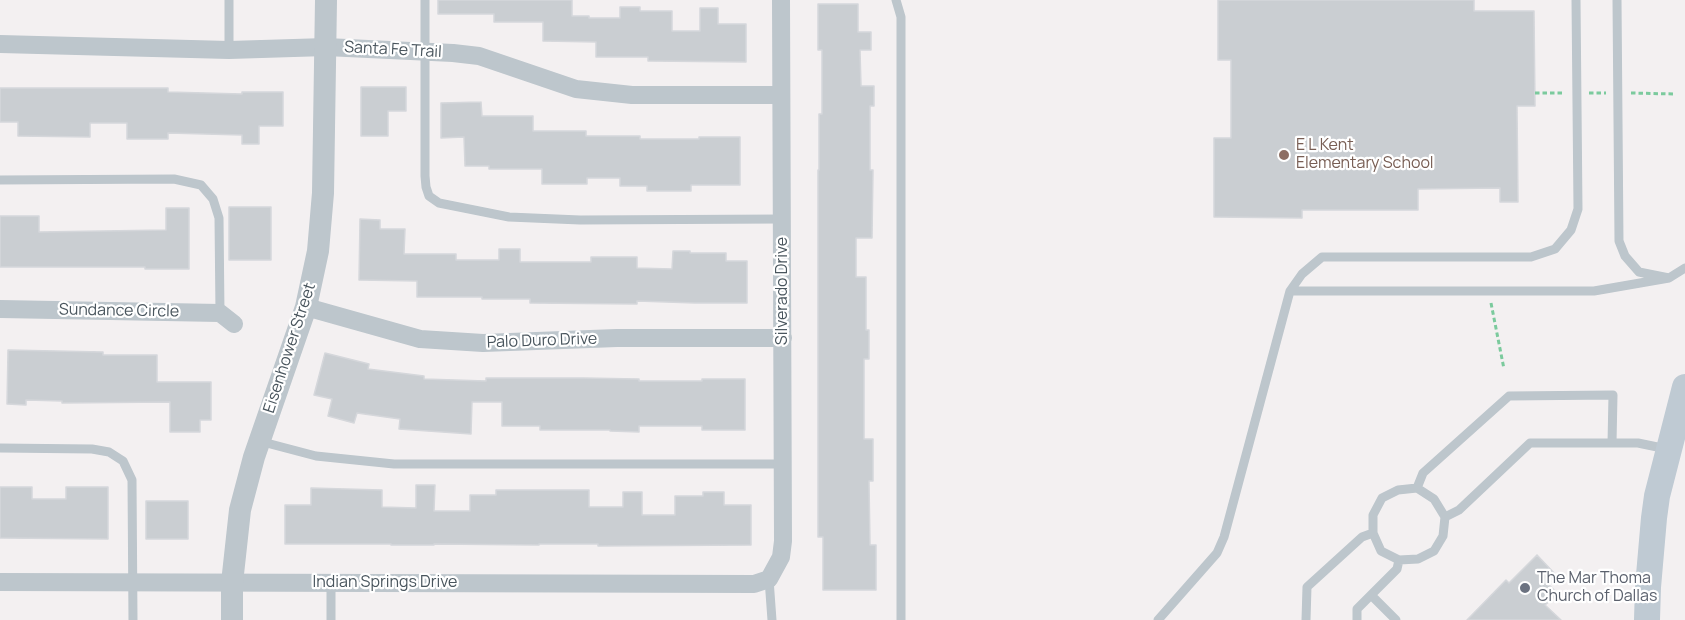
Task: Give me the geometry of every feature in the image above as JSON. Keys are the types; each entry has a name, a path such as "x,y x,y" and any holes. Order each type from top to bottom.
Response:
{"main road":[{"path":"1647,620 1657,496 1685,387"}],"street":[{"name":"Eisenhower Street","path":"232,620 232,583 240,510 259,441 306,307 318,251 323,193 326,0"},
{"name":"Silverado Drive","path":"769,579 781,557 783,542 781,0"},
{"name":"Santa Fe Trail","path":"0,44 229,50 326,47 426,52 479,56 576,89 632,95 781,95"},
{"name":"Palo Duro Drive","path":"306,307 420,339 483,343 617,338 783,338"},
{"name":"Sundance Circle","path":"0,309 227,318"},
{"name":"Indian Springs Drive","path":"0,582 754,584 769,579"}],"lane":[{"path":"229,0 229,50"},
{"path":"425,0 425,176 429,196 439,202 509,218 783,219"},
{"path":"896,0 901,17 901,620"},
{"path":"1158,620 1217,553 1224,537 1290,291 1302,274 1322,258 1531,258 1555,249 1571,230 1578,209 1576,0"},
{"path":"1617,0 1619,241 1625,256 1639,272 1669,278"},
{"path":"0,180 174,179 201,185 213,199 219,218 227,318"},
{"path":"1290,291 1594,291 1669,278 1685,268"},
{"path":"1417,488 1423,473 1509,396 1613,395 1612,443"},
{"path":"259,441 316,456 394,464 783,464"},
{"path":"1445,517 1459,510 1530,444 1638,443 1669,450"},
{"path":"0,448 92,449 109,452 123,461 132,480 133,620"},
{"path":"1417,488 1434,499 1445,517 1443,536 1434,552 1418,559 1399,560 1381,552 1373,533 1373,515 1382,498 1398,490 1417,488"},
{"path":"1306,620 1307,587 1362,537 1373,533"},
{"path":"1357,620 1357,609 1397,569 1399,560"},
{"path":"769,579 772,620"},
{"path":"331,582 331,620"},
{"path":"1371,596 1396,620"}],"building":[{"path":"438,0 572,0 572,16 589,16 589,18 620,18 620,7 640,7 640,11 672,11 672,31 700,31 700,8 718,8 718,24 746,24 746,62 648,61 648,57 596,57 596,42 543,41 543,22 494,22 494,14 438,14"},
{"path":"1218,0 1474,0 1474,11 1534,11 1535,106 1517,106 1518,202 1500,202 1500,188 1418,189 1418,210 1302,210 1302,218 1214,217 1214,138 1231,138 1231,60 1218,60"},
{"path":"818,4 858,4 858,32 871,32 871,50 860,50 861,86 874,86 874,106 870,106 870,170 873,170 872,238 856,238 856,277 866,277 866,330 869,330 869,359 864,359 864,439 873,439 873,481 869,481 870,545 876,545 876,590 823,590 823,537 818,537 818,170 819,114 822,114 822,50 818,50"},
{"path":"361,87 406,87 406,111 388,111 388,136 361,136"},
{"path":"0,88 168,88 168,92 242,94 242,92 283,92 283,126 259,126 259,144 242,144 242,135 168,133 168,139 127,139 127,123 90,123 90,137 18,136 18,122 0,122"},
{"path":"481,102 482,116 533,116 533,131 586,131 586,136 640,136 640,139 740,137 740,185 691,185 691,191 647,191 647,186 620,186 620,178 587,178 587,184 542,184 542,169 489,169 489,166 465,166 464,137 441,138 441,103"},
{"path":"229,207 271,207 271,260 229,260"},
{"path":"166,208 189,208 189,269 0,267 0,216 39,216 39,232 166,230"},
{"path":"360,219 380,220 380,229 405,229 404,254 456,254 456,260 499,260 499,249 520,249 520,262 591,262 591,257 637,257 637,268 672,269 673,251 726,253 726,261 747,261 747,303 637,301 637,304 530,303 530,299 417,297 417,281 359,280"},
{"path":"8,350 103,352 103,355 157,355 157,382 211,382 211,420 200,420 200,432 170,432 170,402 62,403 62,401 26,400 26,405 7,404"},
{"path":"325,353 369,364 368,369 424,376 424,379 486,381 486,378 583,378 702,381 702,379 745,379 745,430 702,430 702,426 639,426 639,432 540,430 540,426 502,426 502,402 472,402 471,434 399,429 400,419 357,413 354,423 328,416 332,399 314,395"},
{"path":"416,485 435,485 434,511 470,511 470,495 496,495 496,490 589,490 589,507 623,507 623,492 642,492 642,515 675,515 675,496 703,496 703,492 724,492 724,505 751,505 751,545 285,544 285,505 311,505 311,488 382,490 382,507 416,508"},
{"path":"0,487 32,487 32,499 66,499 66,487 108,487 108,539 0,538"},
{"path":"146,501 188,501 188,539 146,539"},
{"name":"The Mar Thoma Church of Dallas","path":"1537,555 1555,574 1546,582 1558,594 1545,605 1561,620 1467,620 1506,580 1509,583"}],"place":[{"name":"E L Kent Elementary School","path":"1284,155"},
{"name":"The Mar Thoma Church of Dallas","path":"1525,588"}]}
